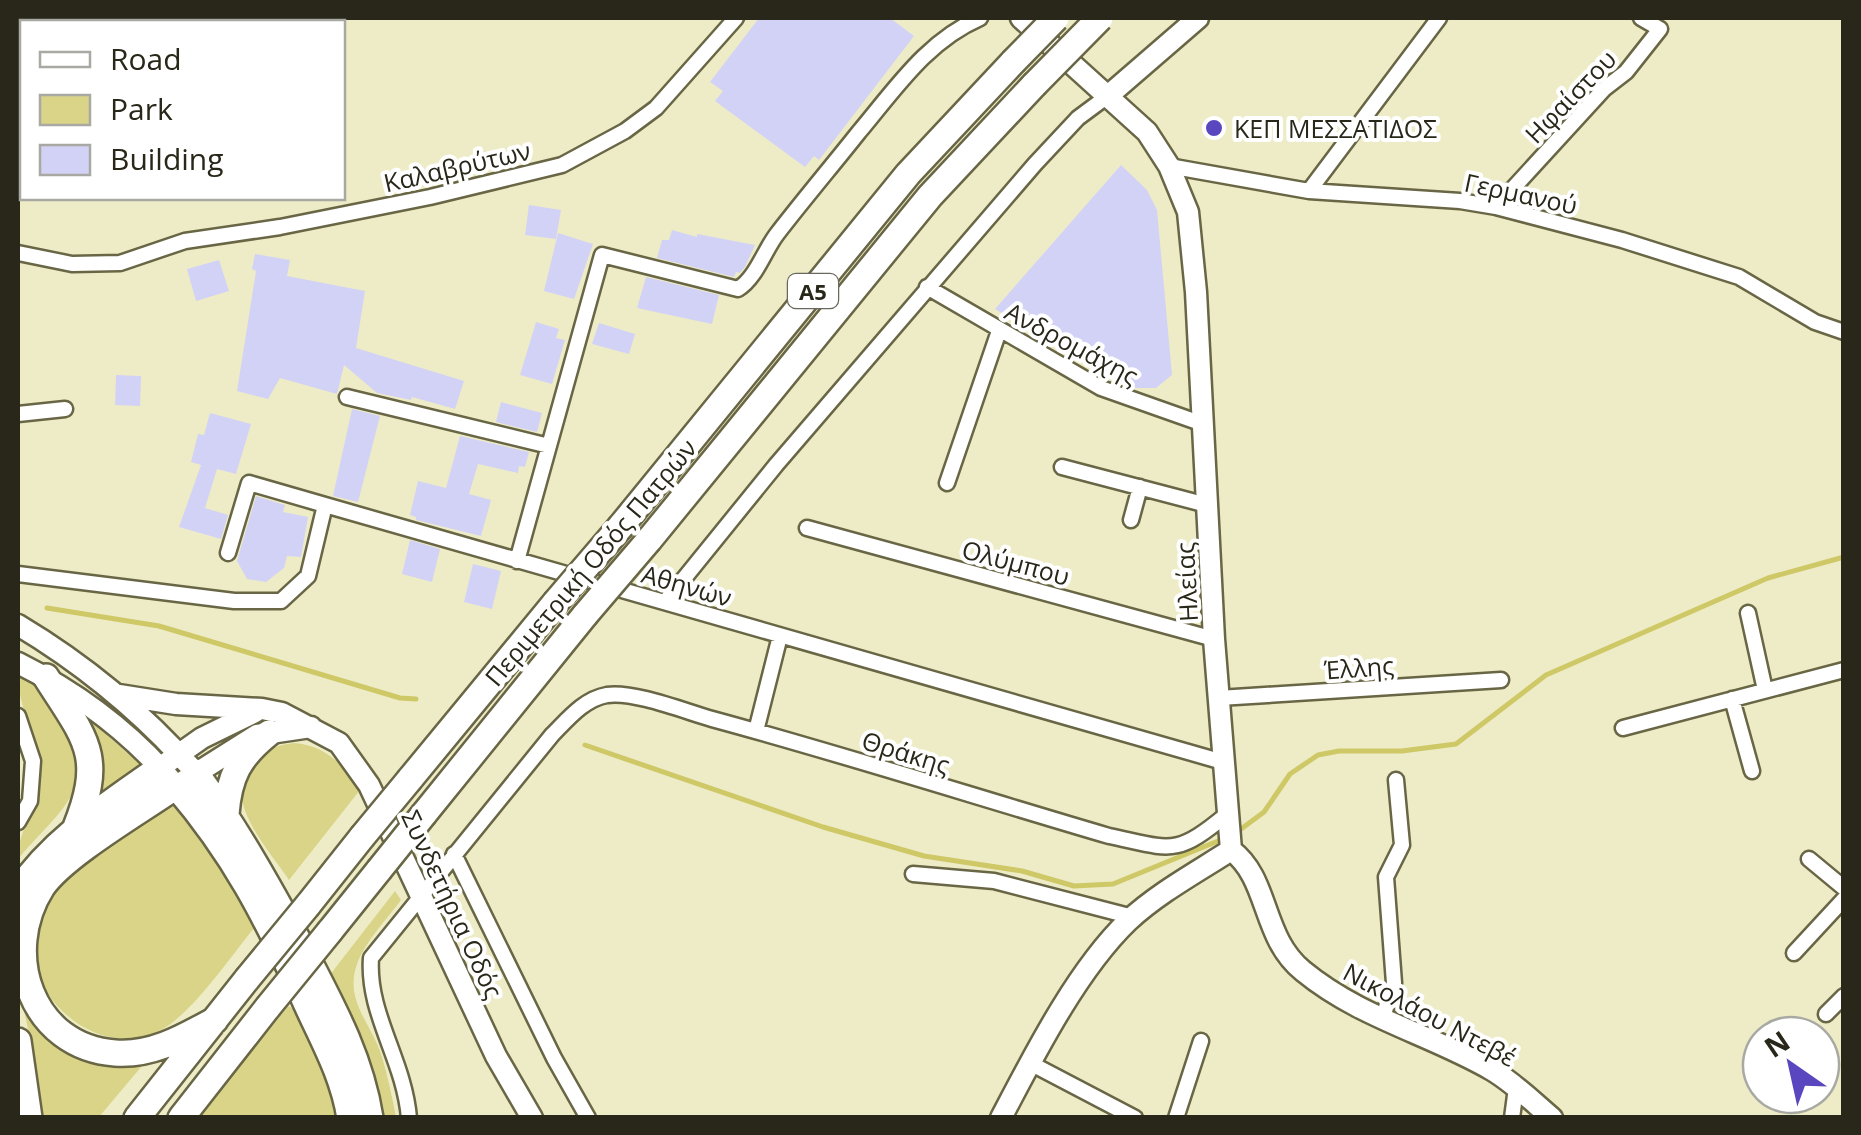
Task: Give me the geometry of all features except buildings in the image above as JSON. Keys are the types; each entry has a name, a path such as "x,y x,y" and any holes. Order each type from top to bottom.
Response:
{"highway":[{"name":"Περιμετρική Οδός Πατρών","path":"137,1118 362,837 908,174 1056,18"},
{"name":"Περιμετρική Οδός Πατρών","path":"181,1118 424,814 930,196 1100,18"},
{"path":"46,677 86,741 91,760 88,796 75,829"},
{"path":"226,814 233,774 265,721"},
{"path":"178,770 226,814 259,868 344,1028 364,1081 370,1118"},
{"path":"18,891 36,864 75,829 178,770"},
{"path":"178,770 44,884 26,920 22,964 35,1008 52,1026 93,1048 115,1053 140,1052 169,1044 215,1020"},
{"path":"178,770 264,913 333,1058 350,1118"},
{"path":"18,1041 29,1118"}],"main road":[{"name":"Ηλείας","path":"1021,18 1147,132 1181,190 1192,236 1228,834"},
{"path":"1109,96 1198,18"},
{"path":"18,625 119,695 178,770"},
{"path":"18,663 46,677 178,770"},
{"path":"119,695 265,721"},
{"name":"Συνδετήρια Οδός","path":"178,770 238,744 265,721 312,726 339,742 356,762 496,1056 532,1118"},
{"path":"1001,1118 1030,1064 1101,952 1133,917 1228,834"},
{"name":"Νικολάου Ντεβέ","path":"1228,834 1248,864 1273,934 1288,957 1329,990 1382,1020 1466,1057 1516,1088 1552,1118"}],"street":[{"name":"Καλαβρύτων","path":"18,254 72,264 120,263 185,242 412,201 562,165 625,131 656,108 736,18"},
{"path":"517,561 602,255 738,289 747,283 789,218 923,55 952,32 980,18"},
{"path":"1309,191 1439,18"},
{"name":"Ηφαίστου","path":"1496,208 1604,89 1626,72 1660,30 1641,18"},
{"path":"665,602 926,287 1059,136 1109,96"},
{"name":"Γερμανού","path":"1169,166 1309,191 1460,201 1496,208 1622,240 1738,277 1815,322 1844,332"},
{"name":"Ανδρομάχης","path":"926,287 1101,388 1203,424"},
{"path":"947,482 999,331"},
{"path":"347,398 549,446"},
{"path":"18,414 65,409"},
{"path":"1062,468 1207,505"},
{"name":"Αθηνών","path":"228,553 249,483 1223,762"},
{"path":"1131,520 1140,488"},
{"path":"18,574 234,601 281,600 308,576 325,505"},
{"name":"Ολύμπου","path":"807,528 1214,639"},
{"path":"1748,613 1765,690"},
{"path":"756,731 780,636"},
{"path":"1623,728 1844,670"},
{"name":"Έλλης","path":"1219,698 1501,680"},
{"name":"Θράκης","path":"454,854 570,717 590,701 606,695 620,695 756,731 1109,836 1166,848 1228,834"},
{"path":"1732,699 1752,771"},
{"path":"18,716 33,761 30,801 18,822"},
{"path":"1382,1020 1392,994 1394,974 1386,877 1402,845 1396,780"},
{"path":"409,1118 403,1076 373,1004 371,958 454,854 554,1058 588,1118"},
{"path":"1808,860 1844,888"},
{"path":"913,874 994,881 1133,917"},
{"path":"1794,954 1844,899"},
{"path":"1826,1014 1844,996"},
{"path":"1176,1118 1201,1041"},
{"path":"1030,1064 1135,1118"},
{"path":"1512,1118 1516,1088"}],"green space":[{"path":"18,673 37,686 60,718 71,743 76,781 61,811 18,859 40,778 37,749 21,701"},
{"path":"91,721 144,768 94,805 102,763"},
{"path":"294,743 333,758 360,790 289,880 250,823 241,791 244,776 253,763 272,749"},
{"path":"174,797 258,923 199,997 173,1022 141,1037 121,1039 102,1035 68,1016 54,1002 31,956 32,933 48,893 58,880"},
{"path":"395,891 401,900 363,952 354,983 358,1005 378,1046 390,1087 396,1117 383,1117 369,1062 329,976"},
{"path":"21,997 54,1034 152,1054 99,1117 40,1117 34,1056"},
{"path":"288,1006 298,1013 314,1038 340,1117 197,1118"}],"waterway":[{"path":"1237,832 1264,812 1290,774 1318,755 1456,744 1546,675 1768,578 1844,557"},
{"path":"47,608 159,626 400,698 416,699"},
{"path":"585,745 823,827 924,856 1022,871 1074,886 1113,884 1223,839"}],"place":[{"name":"ΚΕΠ ΜΕΣΣΑΤΙΔΟΣ","path":"1214,128"}]}
